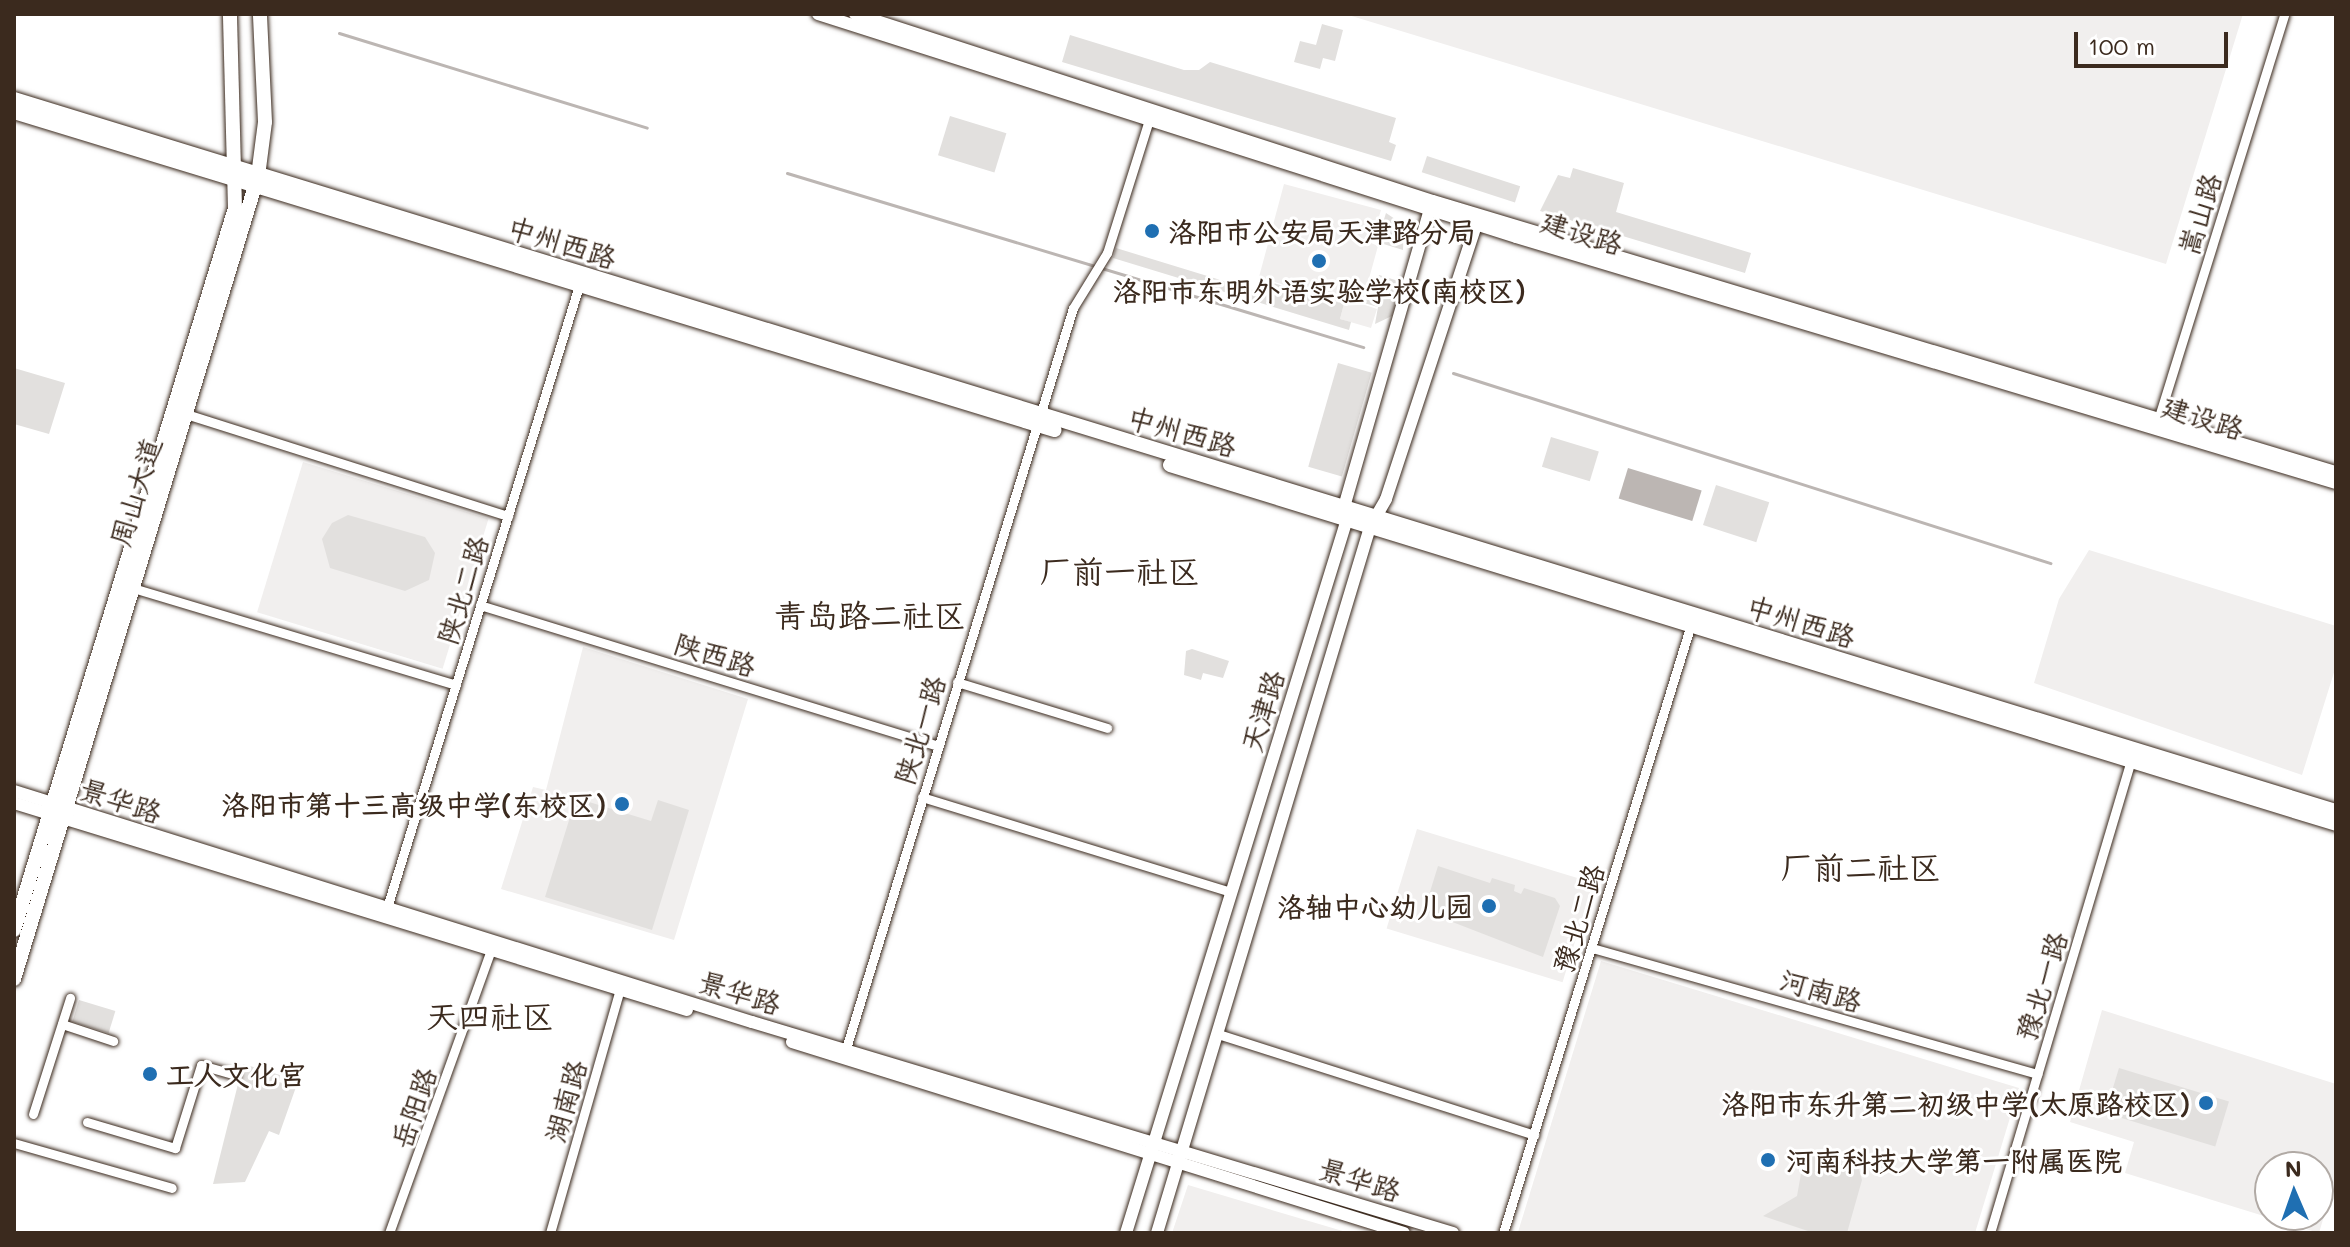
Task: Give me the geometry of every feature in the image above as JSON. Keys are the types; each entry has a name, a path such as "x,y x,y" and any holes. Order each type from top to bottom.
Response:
{"main road":[{"name":"周山大道","path":"14,979 57,810 235,208 230,14"},
{"name":"周山大道","path":"14,930 133,588 257,181 265,122 260,14"},
{"name":"建设路","path":"818,14 1432,205"},
{"name":"建设路","path":"855,14 1478,220 2336,472"},
{"name":"中州西路","path":"14,99 257,181 2132,756 2336,824"},
{"name":"中州西路","path":"14,112 232,172"},
{"name":"天津路","path":"1126,1233 1345,513 1432,205"},
{"name":"天津路","path":"1157,1233 1375,522 1478,220"},
{"name":"建设路","path":"2154,421 2336,483"},
{"name":"中州西路","path":"2132,756 2336,811"},
{"name":"景华路","path":"14,791 57,810 386,913 1153,1147 1453,1233"},
{"name":"景华路","path":"14,803 57,810"},
{"name":"景华路","path":"386,913 491,950 621,985"},
{"name":"景华路","path":"1180,1155 1404,1233"}],"street":[{"name":"嵩山路","path":"2154,421 2277,14"},
{"name":"嵩山路","path":"2154,421 2284,14"},
{"name":"陕北一路","path":"844,1053 1037,420 1086,284 1107,253 1150,117"},
{"name":"陕北二路","path":"386,913 581,280"},
{"path":"186,414 508,516"},
{"path":"133,588 456,685"},
{"name":"陕西路","path":"480,605 937,746"},
{"name":"豫北二路","path":"1503,1233 1692,621"},
{"path":"957,682 1107,728"},
{"name":"豫北一路","path":"1990,1233 2132,756"},
{"path":"922,797 1230,892"},
{"name":"河南路","path":"1592,948 2038,1074"},
{"name":"岳阳路","path":"389,1233 491,950"},
{"name":"湖南路","path":"550,1233 621,985"},
{"path":"33,1114 70,998"},
{"path":"62,1024 113,1041"},
{"path":"1218,1034 1534,1135"},
{"path":"87,1122 175,1148 201,1065 236,1075"},
{"path":"14,1143 172,1188"}],"shaded area":[{"path":"1345,14 2243,14 2166,264"},
{"path":"1322,24 1343,30 1335,61 1323,58 1320,69 1294,62 1300,41 1316,45"},
{"path":"1070,35 1184,70 1199,70 1210,62 1396,118 1389,142 1396,145 1391,161 1062,62"},
{"path":"950,116 1006,133 994,172 938,155"},
{"path":"1427,156 1520,186 1515,202 1422,172"},
{"path":"1573,168 1624,183 1616,212 1751,253 1745,273 1540,211 1558,175 1570,178"},
{"name":"洛阳市东明外语实验学校(南校区)","path":"1284,184 1381,210 1371,243 1378,246 1362,304 1377,309 1371,328 1340,319 1344,304 1259,277"},
{"path":"1386,213 1404,225 1403,250 1377,242"},
{"path":"1116,248 1266,294 1270,282 1344,304 1340,319 1351,322 1349,330 1113,258"},
{"path":"1379,275 1405,283 1392,316 1375,324 1378,307 1364,303 1371,280 1376,281"},
{"path":"1338,363 1372,373 1342,476 1308,467"},
{"path":"14,368 65,383 49,434 14,424"},
{"path":"1551,437 1599,452 1590,481 1542,467"},
{"path":"303,462 489,519 443,669 257,612"},
{"path":"1628,468 1702,491 1692,521 1619,499"},
{"path":"1716,485 1769,502 1756,542 1703,525"},
{"path":"348,515 425,537 435,553 429,580 405,591 330,568 322,539 332,523"},
{"path":"2089,550 2336,626 2336,666 2302,775 2034,683 2059,599"},
{"name":"洛阳市第十三高级中学(东校区)","path":"583,647 748,699 674,940 501,889 533,787 546,790"},
{"path":"1192,649 1229,661 1223,678 1203,673 1201,680 1184,675 1186,651"},
{"path":"576,798 651,821 658,800 689,810 652,930 545,897"},
{"name":"洛轴中心幼儿园","path":"1417,829 1593,883 1563,982 1387,928"},
{"path":"1438,866 1490,883 1492,878 1515,885 1514,891 1521,894 1524,888 1555,898 1560,906 1543,957 1424,911"},
{"name":"河南科技大学第一附属医院","path":"1601,961 2019,1088 1975,1233 1518,1232"},
{"path":"79,1000 115,1011 109,1033 72,1022"},
{"name":"洛阳市东升第二初级中学(太原路校区)","path":"2102,1010 2336,1084 2334,1182 2334,1151 2254,1151 2254,1213 2125,1173 2134,1142 2070,1122"},
{"path":"243,1064 280,1075 279,1082 296,1087 279,1135 269,1131 245,1182 213,1184"},
{"path":"2119,1068 2229,1102 2215,1147 2105,1113"},
{"path":"1792,1150 1859,1169 1862,1180 1847,1233 1814,1233 1763,1216 1797,1196 1802,1168"},
{"path":"1188,1185 1346,1232 1172,1233"}],"waterway":[{"path":"339,33 647,128"},
{"path":"787,173 1363,347"},
{"path":"1453,373 2050,563"}],"place":[{"name":"洛阳市公安局天津路分局","path":"1152,231"},
{"name":"洛阳市东明外语实验学校(南校区)","path":"1319,261"},
{"name":"洛阳市第十三高级中学(东校区)","path":"622,804"},
{"name":"洛轴中心幼儿园","path":"1489,906"},
{"name":"工人文化宫","path":"150,1074"},
{"name":"洛阳市东升第二初级中学(太原路校区)","path":"2206,1103"},
{"name":"河南科技大学第一附属医院","path":"1768,1160"}],"district":[{"name":"厂前一社区","path":"1120,570"},
{"name":"青岛路二社区","path":"870,614"},
{"name":"厂前二社区","path":"1861,866"},
{"name":"天四社区","path":"490,1015"}]}
